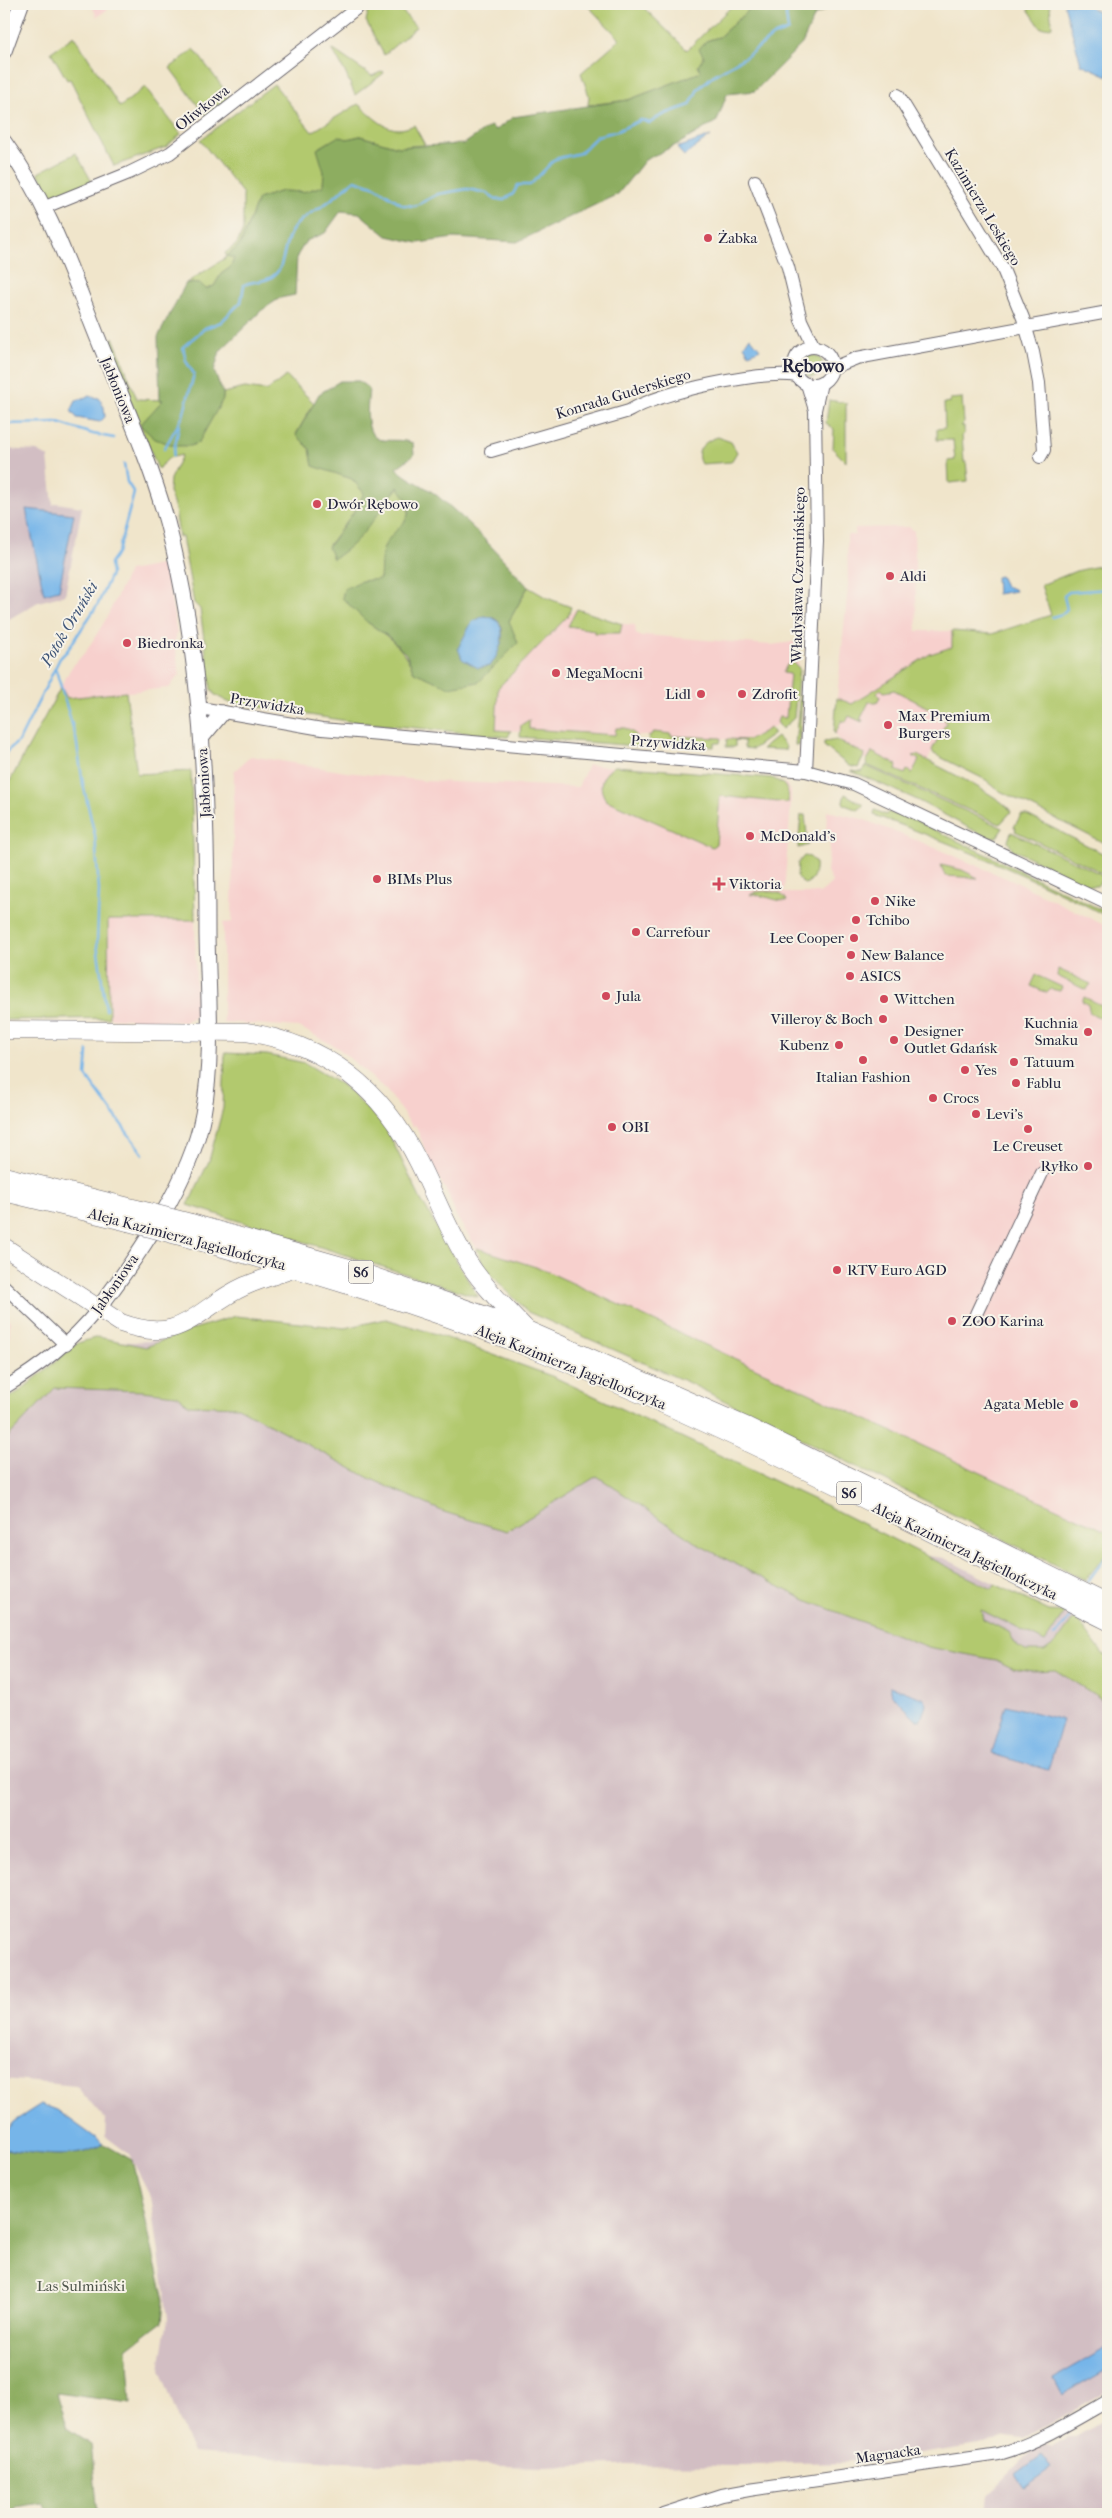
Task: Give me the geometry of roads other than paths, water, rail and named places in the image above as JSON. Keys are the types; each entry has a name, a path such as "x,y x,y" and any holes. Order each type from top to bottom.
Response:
{"highway":[{"path":"4,1030 208,1031 270,1036 305,1048 340,1067 371,1091 401,1129 470,1266 527,1330"},
{"name":"Aleja Kazimierza Jagiellończyka","path":"4,1176 133,1216 350,1268 527,1330 748,1427 1108,1604"},
{"name":"Aleja Kazimierza Jagiellończyka","path":"4,1192 133,1216"},
{"name":"Aleja Kazimierza Jagiellończyka","path":"188,1230 296,1268 427,1310 600,1377 762,1450 1108,1621"},
{"path":"4,1247 120,1323 140,1330 157,1332 174,1329 188,1323 246,1286 296,1268"}],"main road":[{"path":"4,51 20,4"},
{"name":"Jabłoniowa","path":"4,142 20,164 45,207 147,463 166,518 175,554 200,708 207,852 208,1074 203,1115 191,1154 170,1200 132,1262 98,1310"},
{"path":"202,737 222,713"}],"street":[{"name":"Oliwkowa","path":"45,207 129,173 170,153 362,4"},
{"name":"Kazimierza Leskiego","path":"898,95 1002,267 1026,327 1039,382 1044,450 1040,458"},
{"path":"755,181 788,267 801,320 804,353 802,380 822,384 831,374 831,362 825,351 804,353"},
{"path":"831,362 1108,312"},
{"name":"Konrada Guderskiego","path":"491,450 629,411 642,402 765,375 804,353"},
{"name":"Konrada Guderskiego","path":"765,375 802,380"},
{"name":"Władysława Czermińskiego","path":"802,380 815,410"},
{"name":"Władysława Czermińskiego","path":"806,771 817,588 815,410 822,384"},
{"name":"Przywidzka","path":"200,708 322,729 806,771 854,784 1108,904"},
{"path":"976,1314 1042,1173"},
{"path":"4,1286 66,1345"},
{"name":"Jabłoniowa","path":"4,1388 36,1369 66,1345 98,1310"},
{"name":"Magnacka","path":"663,2514 722,2495 749,2490 999,2454 1020,2448 1050,2434 1108,2400"}],"water":[{"path":"1064,4 1086,4 1108,18 1108,76 1081,64"},
{"path":"711,136 684,156 677,148"},
{"path":"750,337 760,349 749,354 744,346"},
{"path":"88,396 99,398 104,407 105,417 100,422 77,418 71,411 76,401"},
{"path":"26,509 74,514 59,590 44,594"},
{"path":"1000,576 1005,586 1015,591 997,594 996,577"},
{"path":"484,616 493,618 498,623 502,636 498,652 490,666 478,668 462,659 458,648 472,622"},
{"path":"890,1686 925,1699 926,1704 921,1720 917,1720 892,1695"},
{"path":"1006,1705 1063,1720 1048,1770 992,1754"},
{"path":"41,2104 57,2110 104,2144 92,2150 67,2155 4,2149 4,2133 13,2122"},
{"path":"1108,2347 1108,2369 1063,2395 1054,2378"},
{"path":"1041,2455 1051,2468 1024,2487 1015,2474"}],"waterway":[{"name":"Potok Oruński","path":"164,449 183,416 194,374 186,361 183,347 205,328 221,322 241,302 244,285 266,280 278,272 286,244 293,229 302,219 328,202 355,180 376,187 403,205 415,206 438,194 467,189 487,193 496,199 504,200 513,194 518,185 530,185 555,159 580,153 597,136 617,131 641,120 650,123 665,114 690,105 698,89 714,75 747,56 773,36 788,30 786,15 793,4"},
{"path":"4,424 58,423 93,434 114,438"},
{"path":"173,456 179,425"},
{"name":"Potok Oruński","path":"4,759 6,752 19,741 60,658 67,651 98,604 111,574 110,563 118,552 134,493 127,482 124,464"},
{"path":"1052,617 1062,614 1067,609 1064,596 1069,592 1108,589"},
{"path":"56,670 76,738 83,784 95,836 99,890 97,944 106,1010"},
{"path":"88,1051 86,1076 143,1154"},
{"path":"1088,1581 1108,1554"},
{"path":"1054,1636 1070,1618"}],"place":[{"name":"Żabka","path":"708,238"},
{"name":"Dwór Rębowo","path":"317,504"},
{"name":"Aldi","path":"890,576"},
{"name":"Biedronka","path":"127,643"},
{"name":"MegaMocni","path":"556,673"},
{"name":"Lidl","path":"701,694"},
{"name":"Zdrofit","path":"742,694"},
{"name":"Max Premium Burgers","path":"888,725"},
{"name":"McDonald's","path":"750,836"},
{"name":"BIMs Plus","path":"377,879"},
{"name":"Viktoria","path":"719,884"},
{"name":"Nike","path":"875,901"},
{"name":"Tchibo","path":"856,920"},
{"name":"Carrefour","path":"636,932"},
{"name":"Lee Cooper","path":"854,938"},
{"name":"New Balance","path":"851,955"},
{"name":"ASICS","path":"850,976"},
{"name":"Jula","path":"606,996"},
{"name":"Wittchen","path":"884,999"},
{"name":"Villeroy & Boch","path":"883,1019"},
{"name":"Kuchnia Smaku","path":"1088,1032"},
{"name":"Designer Outlet Gdańsk","path":"894,1040"},
{"name":"Kubenz","path":"839,1045"},
{"name":"Italian Fashion","path":"863,1060"},
{"name":"Tatuum","path":"1014,1062"},
{"name":"Yes","path":"965,1070"},
{"name":"Fablu","path":"1016,1083"},
{"name":"Crocs","path":"933,1098"},
{"name":"Levi's","path":"976,1114"},
{"name":"OBI","path":"612,1127"},
{"name":"Le Creuset","path":"1028,1129"},
{"name":"Ryłko","path":"1088,1166"},
{"name":"RTV Euro AGD","path":"837,1270"},
{"name":"ZOO Karina","path":"952,1321"},
{"name":"Agata Meble","path":"1074,1404"}],"district":[{"name":"Rębowo","path":"813,366"}],"park label":[{"name":"Las Sulmiński","path":"81,2286"}]}
